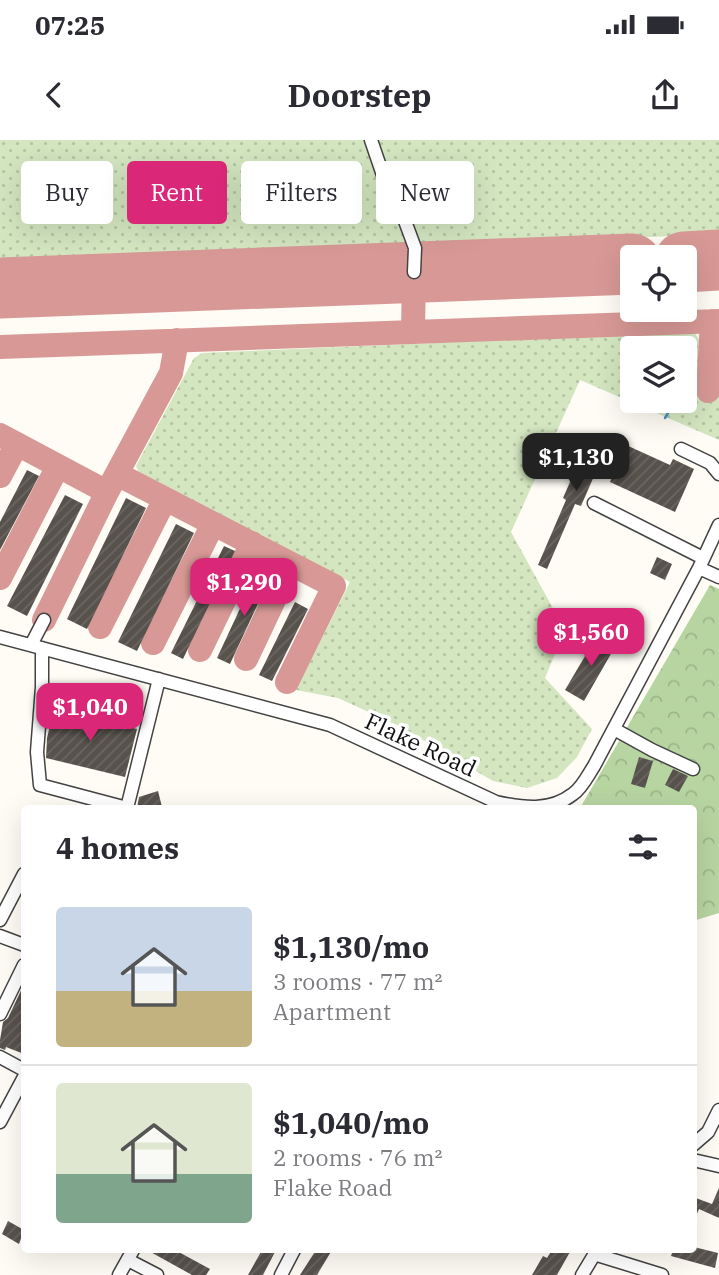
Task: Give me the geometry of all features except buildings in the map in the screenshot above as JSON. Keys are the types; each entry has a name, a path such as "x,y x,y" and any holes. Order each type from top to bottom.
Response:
{"street":[{"path":"371,140 386,184 402,213 415,248 414,272"},
{"path":"681,449 710,463 719,474"},
{"path":"594,503 701,563 719,577"},
{"name":"Flake Road","path":"552,805 575,794 594,766 719,525"},
{"path":"44,620 36,646 42,687 37,752 40,785 110,805"},
{"name":"Flake Road","path":"0,637 330,726 496,802 510,805"},
{"path":"128,805 159,680"},
{"path":"614,729 693,769"},
{"path":"0,920 21,880"},
{"path":"0,936 21,944"},
{"path":"0,1014 21,971"},
{"path":"0,1056 21,1068"},
{"path":"0,1122 21,1083"},
{"path":"697,1142 708,1132 719,1110"},
{"path":"697,1161 719,1166"},
{"path":"281,1275 292,1253"},
{"path":"582,1275 594,1253"},
{"path":"598,1253 662,1275"},
{"path":"119,1275 130,1255 157,1275"}],"green space":[{"path":"0,140 719,140 719,234 0,265"},
{"path":"694,332 697,336 620,336 620,397 580,380 511,532 565,630 545,678 592,729 577,757 557,778 527,788 493,781 399,726 338,698 296,690 350,582 140,476 136,466 194,358 202,353"},
{"path":"697,337 706,351 700,392 717,394 719,385 719,440 656,413 697,413"},
{"path":"710,585 719,589 719,913 697,920 697,805 582,805"}],"waterway":[{"path":"665,418 668,413"}],"taxiway":[{"path":"413,332 414,272"},
{"path":"708,391 712,321"},
{"path":"0,347 719,321"},
{"path":"44,620 107,492 171,373 177,340"},
{"path":"0,435 107,492"},
{"path":"0,476 17,444"},
{"path":"0,578 58,466"},
{"path":"117,474 334,586 287,682"},
{"path":"100,627 165,499"},
{"path":"153,643 213,524"},
{"path":"200,650 252,543"},
{"path":"246,659 291,564"}],"runway":[{"path":"697,261 719,260"},
{"path":"0,288 620,264"}]}
